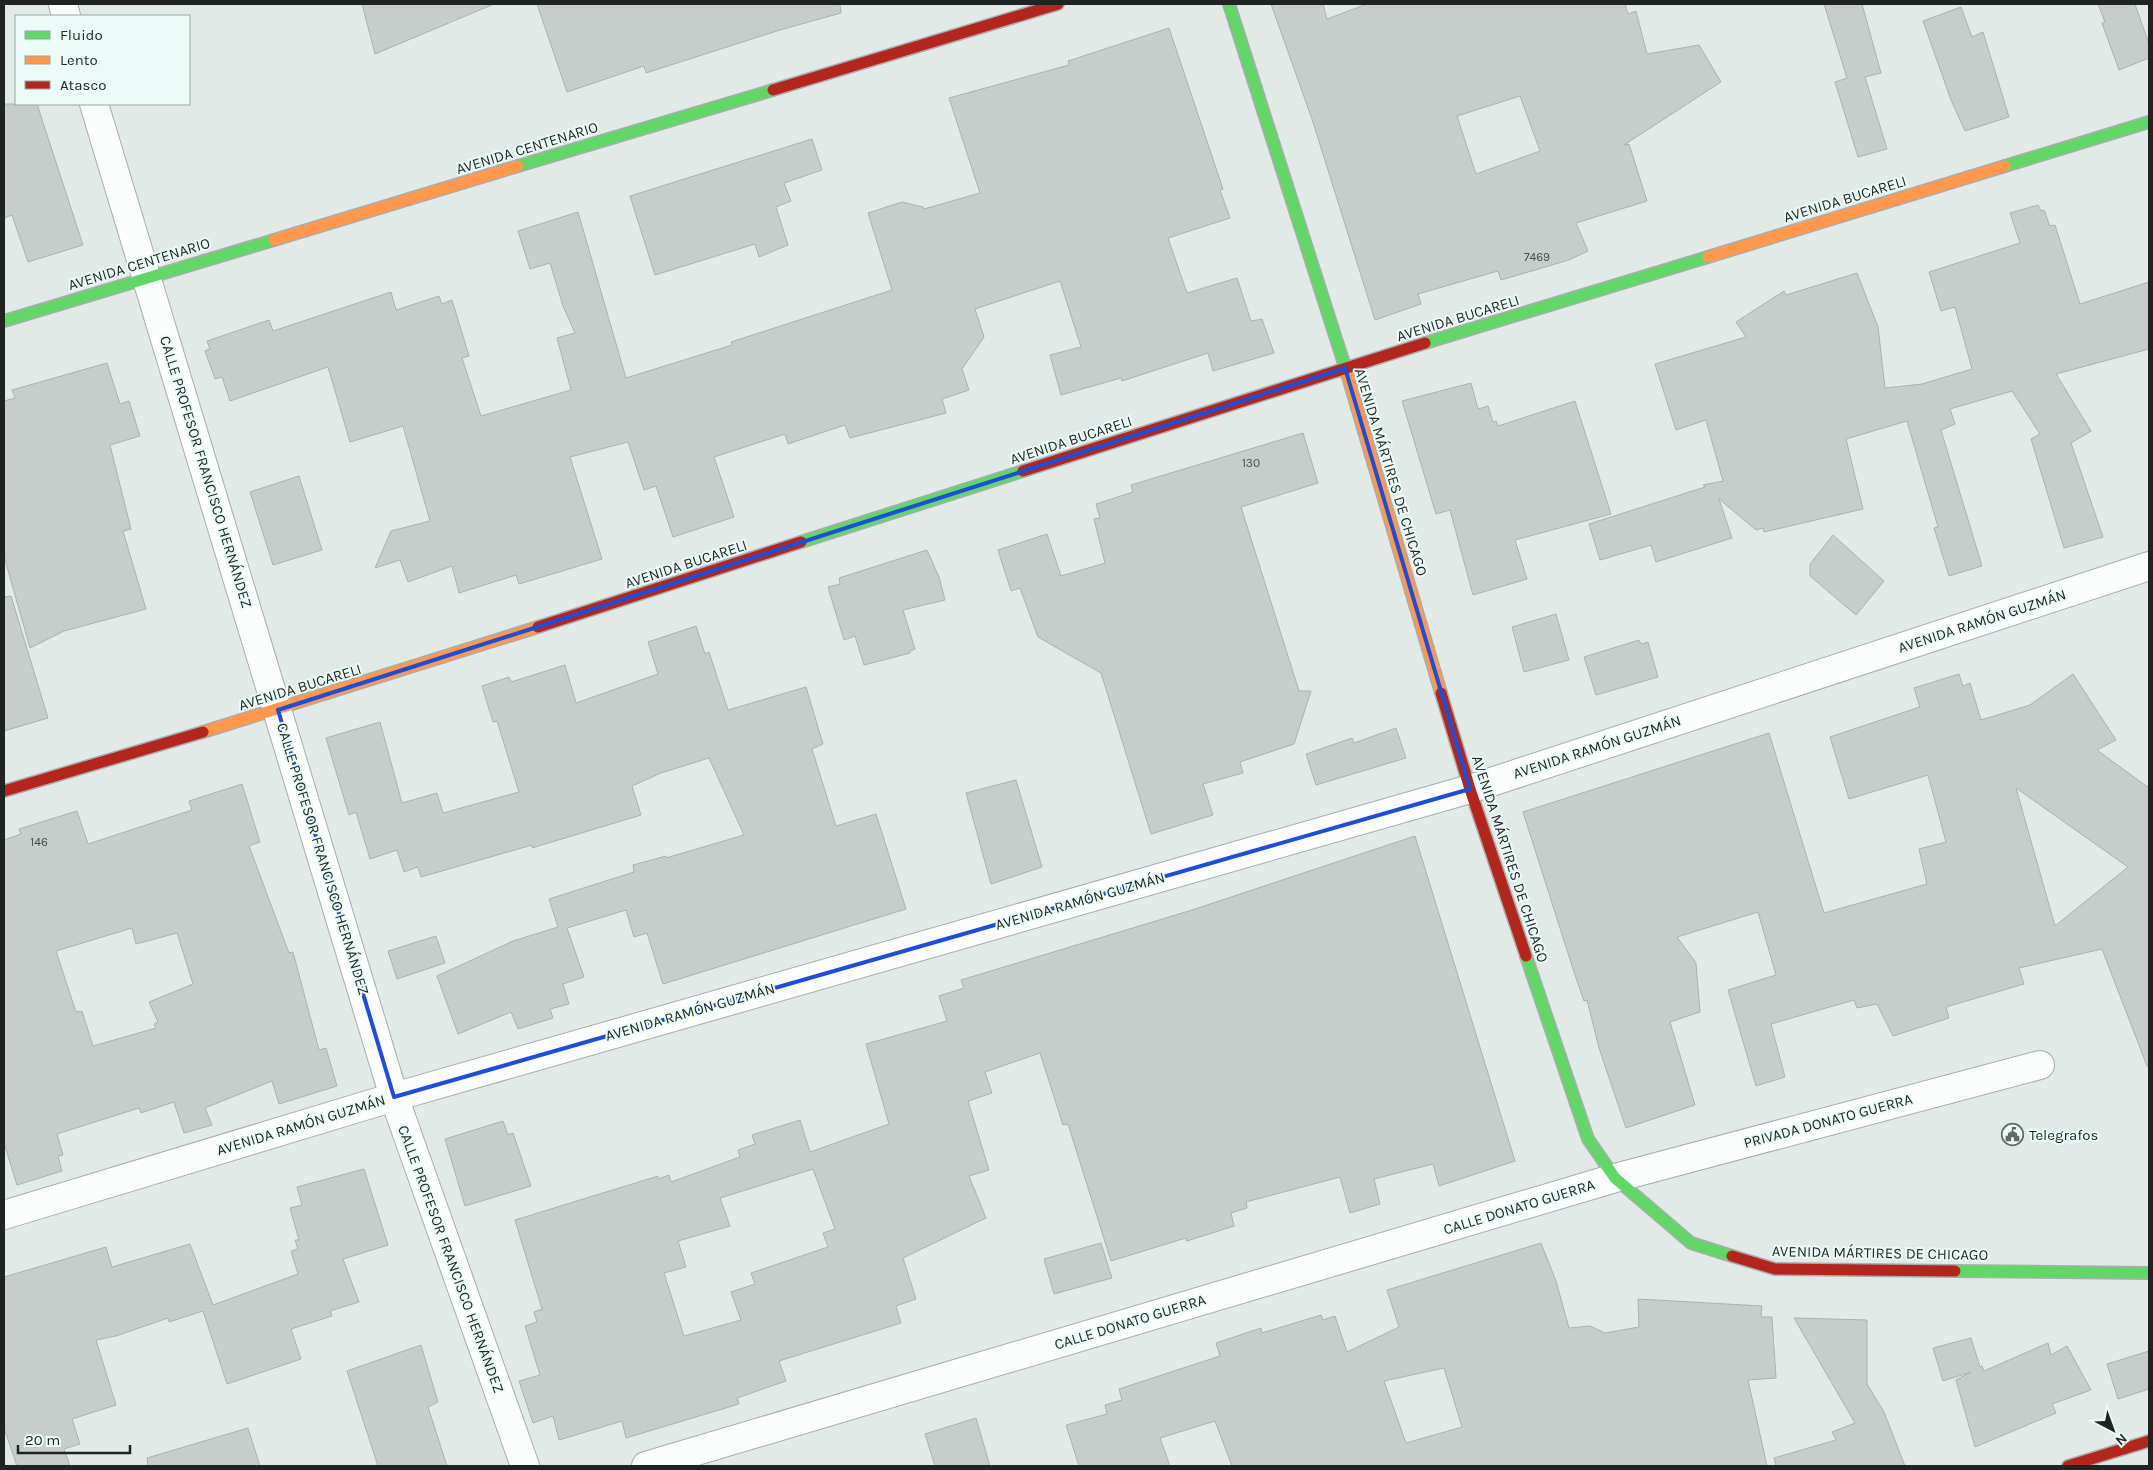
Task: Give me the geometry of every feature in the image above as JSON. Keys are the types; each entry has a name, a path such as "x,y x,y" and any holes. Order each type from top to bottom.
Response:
{"street":[{"name":"AVENIDA CENTENARIO","path":"4,321 1058,4"},
{"name":"AVENIDA MÁRTIRES DE CHICAGO","path":"1229,4 1345,368 1470,789 1588,1139 1615,1178 1691,1243 1775,1269 2149,1273"},
{"name":"CALLE PROFESOR FRANCISCO HERNÁNDEZ","path":"94,105 394,1097 525,1466"},
{"name":"AVENIDA BUCARELI","path":"4,791 278,710 1345,368 2149,122"},
{"name":"AVENIDA RAMÓN GUZMÁN","path":"4,1215 394,1097 1470,789 2149,566"},
{"name":"PRIVADA DONATO GUERRA","path":"1615,1178 2040,1064"},
{"name":"CALLE DONATO GUERRA","path":"646,1466 1615,1178"},
{"path":"2068,1466 2149,1441"}],"highlighted area":[{"path":"1345,368 1470,789 394,1097 278,710"}],"building":[{"path":"362,4 494,4 375,54"},
{"path":"537,4 840,4 841,13 780,30 646,73 644,66 567,92"},
{"path":"1271,4 1323,4 1327,19 1367,4 1625,4 1628,14 1636,11 1647,54 1699,45 1721,82 1624,145 1629,144 1647,201 1576,223 1588,251 1569,260 1501,280 1498,271 1418,294 1421,304 1375,320 1312,119","holes":["1520,96 1540,151 1476,174 1457,116"]},
{"path":"1824,4 1862,4 1881,73 1865,77 1887,149 1858,157 1835,82 1847,78"},
{"path":"2098,4 2135,4 2149,44 2149,58 2119,70 2102,23 2105,22"},
{"path":"1961,7 1972,37 1983,32 2009,117 1965,131 1951,100 1923,21"},
{"path":"1169,28 1223,189 1220,190 1230,218 1168,238 1187,293 1237,278 1251,321 1262,319 1274,353 1213,371 1208,353 1122,381 1121,378 1061,395 1050,355 1081,347 1060,281 975,309 984,337 962,369 969,390 942,399 946,413 850,438 845,425 788,444 785,434 714,457 734,517 673,537 656,486 644,490 628,442 570,457 602,559 519,584 516,575 459,593 452,566 408,582 400,560 375,568 391,531 430,521 403,426 350,442 328,367 230,401 222,377 215,379 205,351 210,349 207,341 269,320 273,331 391,292 396,310 439,296 442,304 452,300 469,356 462,358 481,416 571,390 557,338 575,333 563,306 550,263 530,269 518,231 578,212 626,378 732,345 731,342 892,290 868,213 902,202 923,207 924,209 980,193 949,98 1069,65 1068,61"},
{"path":"4,104 37,105 83,245 28,262 12,215 4,218"},
{"path":"812,139 822,170 784,183 791,201 776,207 788,245 759,257 755,244 655,275 630,196"},
{"path":"2038,205 2041,211 2044,210 2050,226 2055,225 2080,304 2149,282 2149,349 2056,374 2091,431 2071,443 2103,537 2064,548 2031,439 2040,434 2012,391 1950,409 1955,424 1941,430 1982,566 1949,576 1934,528 1938,527 1907,421 1846,439 1863,509 1764,532 1763,528 1756,530 1719,499 1732,538 1656,562 1651,545 1600,560 1589,524 1705,487 1703,485 1723,481 1706,420 1676,430 1655,364 1746,337 1736,322 1784,291 1786,295 1857,273 1878,327 1885,388 1922,384 1972,369 1955,307 1941,311 1929,272 2020,243 2010,213"},
{"path":"107,363 120,404 129,401 140,436 110,445 131,529 123,531 146,609 64,631 30,648 4,556 4,401 15,398 12,390"},
{"path":"1471,383 1478,409 1488,406 1493,422 1496,421 1498,426 1575,401 1611,514 1515,540 1527,579 1473,595 1450,510 1436,514 1402,401"},
{"path":"1303,433 1318,483 1241,507 1299,691 1311,691 1294,744 1240,762 1243,773 1203,784 1213,815 1151,834 1101,673 1038,637 1020,588 1011,591 998,550 1047,534 1061,576 1105,563 1094,519 1100,518 1096,504 1133,492 1131,485"},
{"path":"299,476 322,550 273,565 250,492"},
{"path":"1833,535 1884,581 1856,615 1810,576 1810,564"},
{"path":"927,550 939,577 945,600 903,610 915,649 910,651 910,653 864,665 855,636 844,640 828,587 840,584 839,578"},
{"path":"11,596 48,718 4,731 4,597"},
{"path":"1556,614 1569,660 1524,672 1512,627"},
{"path":"696,626 705,654 709,652 728,710 806,687 823,744 812,749 836,826 876,814 906,909 663,984 647,933 634,937 626,910 567,928 584,977 563,984 569,1004 550,1009 553,1018 518,1029 511,1012 458,1034 437,976 513,941 558,927 549,899 634,872 633,865 666,856 666,858 744,835 709,758 661,773 632,786 641,815 532,848 532,845 421,877 418,867 404,872 397,850 370,859 356,812 349,815 326,738 380,722 402,803 437,793 443,813 519,792 497,721 493,722 482,686 509,677 511,682 565,665 576,703 658,674 648,642"},
{"path":"1639,640 1641,644 1648,642 1658,677 1596,695 1584,657"},
{"path":"1959,674 1963,686 1970,683 1981,720 2030,705 2073,674 2116,740 2097,750 2149,788 2149,1066 2147,1066 2102,949 2019,968 2024,984 1946,1007 1949,1018 1893,1036 1877,1004 1857,1008 1854,1000 1771,1024 1785,1077 1756,1086 1728,990 1776,975 1758,912 1677,937 1696,963 1700,1012 1670,1022 1695,1105 1626,1128 1599,1048 1587,1000 1584,1001 1573,969 1523,812 1769,733 1824,913 1927,884 1919,849 1946,842 1928,775 1849,799 1830,737 1920,707 1914,688","holes":["2016,788 2128,867 2055,926"]},
{"path":"1396,728 1406,758 1316,785 1306,754 1352,738 1354,743"},
{"path":"1016,780 1042,867 991,884 966,793"},
{"path":"242,784 260,842 249,846 289,953 293,952 319,1050 326,1048 337,1086 279,1104 272,1081 205,1108 212,1125 184,1133 174,1102 141,1113 139,1108 57,1134 63,1155 58,1156 62,1171 17,1185 4,1143 4,840 21,834 19,829 77,811 88,844 192,810 189,801","holes":["132,928 136,944 177,933 193,984 149,1002 158,1022 154,1024 156,1028 93,1046 82,1011 76,1012 56,951"]},
{"path":"1415,836 1515,1161 1439,1186 1433,1164 1374,1179 1380,1204 1350,1213 1340,1177 1246,1202 1247,1208 1231,1213 1234,1226 1187,1241 1186,1238 1111,1261 1068,1124 1063,1125 1040,1053 985,1072 992,1093 968,1101 989,1170 969,1176 986,1218 903,1258 916,1299 896,1306 901,1323 779,1361 786,1381 737,1398 739,1404 626,1438 622,1421 559,1440 553,1416 533,1423 519,1381 540,1375 525,1326 537,1322 534,1312 542,1309 515,1220 658,1176 658,1179 669,1175 671,1182 740,1157 738,1150 755,1144 752,1135 800,1120 810,1152 889,1124 866,1044 947,1021 939,996 964,988 961,980 1192,910","holes":["813,1169 835,1229 823,1233 828,1247 751,1273 755,1284 731,1292 741,1320 684,1336 664,1273 686,1267 678,1241 730,1226 720,1198"]},
{"path":"436,936 445,963 397,979 388,951"},
{"path":"503,1121 508,1135 513,1133 531,1186 465,1206 445,1139"},
{"path":"364,1169 388,1245 343,1259 359,1302 330,1311 332,1316 291,1329 301,1359 227,1384 203,1311 169,1322 168,1318 116,1336 96,1340 116,1405 72,1419 80,1444 64,1449 70,1466 17,1466 4,1428 4,1277 106,1247 112,1267 190,1244 213,1305 298,1274 291,1251 298,1249 295,1240 299,1240 290,1208 302,1205 297,1187"},
{"path":"1101,1243 1112,1278 1054,1294 1044,1259"},
{"path":"1541,1243 1556,1281 1569,1328 1590,1326 1605,1333 1639,1327 1638,1299 1762,1306 1761,1317 1772,1317 1776,1378 1748,1380 1767,1466 1232,1466 1215,1421 1160,1438 1170,1466 1079,1466 1066,1425 1107,1414 1105,1405 1122,1400 1119,1389 1220,1356 1216,1343 1261,1328 1262,1333 1321,1315 1323,1320 1335,1316 1347,1352 1399,1327 1387,1290","holes":["1444,1368 1462,1427 1406,1443 1384,1381"]},
{"path":"1794,1318 1867,1320 1867,1384 1884,1412 1905,1466 1776,1466 1774,1458 1836,1440 1832,1432 1855,1423"},
{"path":"1971,1338 1980,1367 1982,1366 1984,1371 2048,1343 2051,1355 2067,1346 2091,1390 2052,1404 2056,1413 1975,1447 1956,1380 1971,1372 1943,1381 1933,1348"},
{"path":"421,1345 438,1402 428,1407 447,1466 378,1466 347,1371"},
{"path":"2149,1351 2149,1389 2118,1399 2107,1364"},
{"path":"976,1418 990,1466 935,1466 925,1434"},
{"path":"248,1428 260,1466 148,1466 147,1458"}],"traffic: fast":[{"path":"1229,4 1346,370"},
{"path":"518,166 773,90"},
{"path":"2005,166 2149,122"},
{"path":"4,321 274,240"},
{"path":"1425,343 1708,257"},
{"path":"801,542 1023,471"},
{"path":"1526,956 1588,1139 1615,1178 1691,1243 1732,1256"},
{"path":"1955,1271 2149,1273"}],"traffic: slow":[{"path":"274,240 518,166"},
{"path":"1708,257 2005,166"},
{"path":"1346,370 1441,693"},
{"path":"203,732 538,627"}],"traffic: jam":[{"path":"773,90 1058,4"},
{"path":"1023,471 1425,343"},
{"path":"538,627 801,542"},
{"path":"1441,693 1470,789 1526,956"},
{"path":"4,791 203,732"},
{"path":"1732,1256 1775,1269 1955,1271"},
{"path":"2068,1466 2149,1441"}],"place":[{"name":"Telegrafos","path":"2013,1135"}]}
